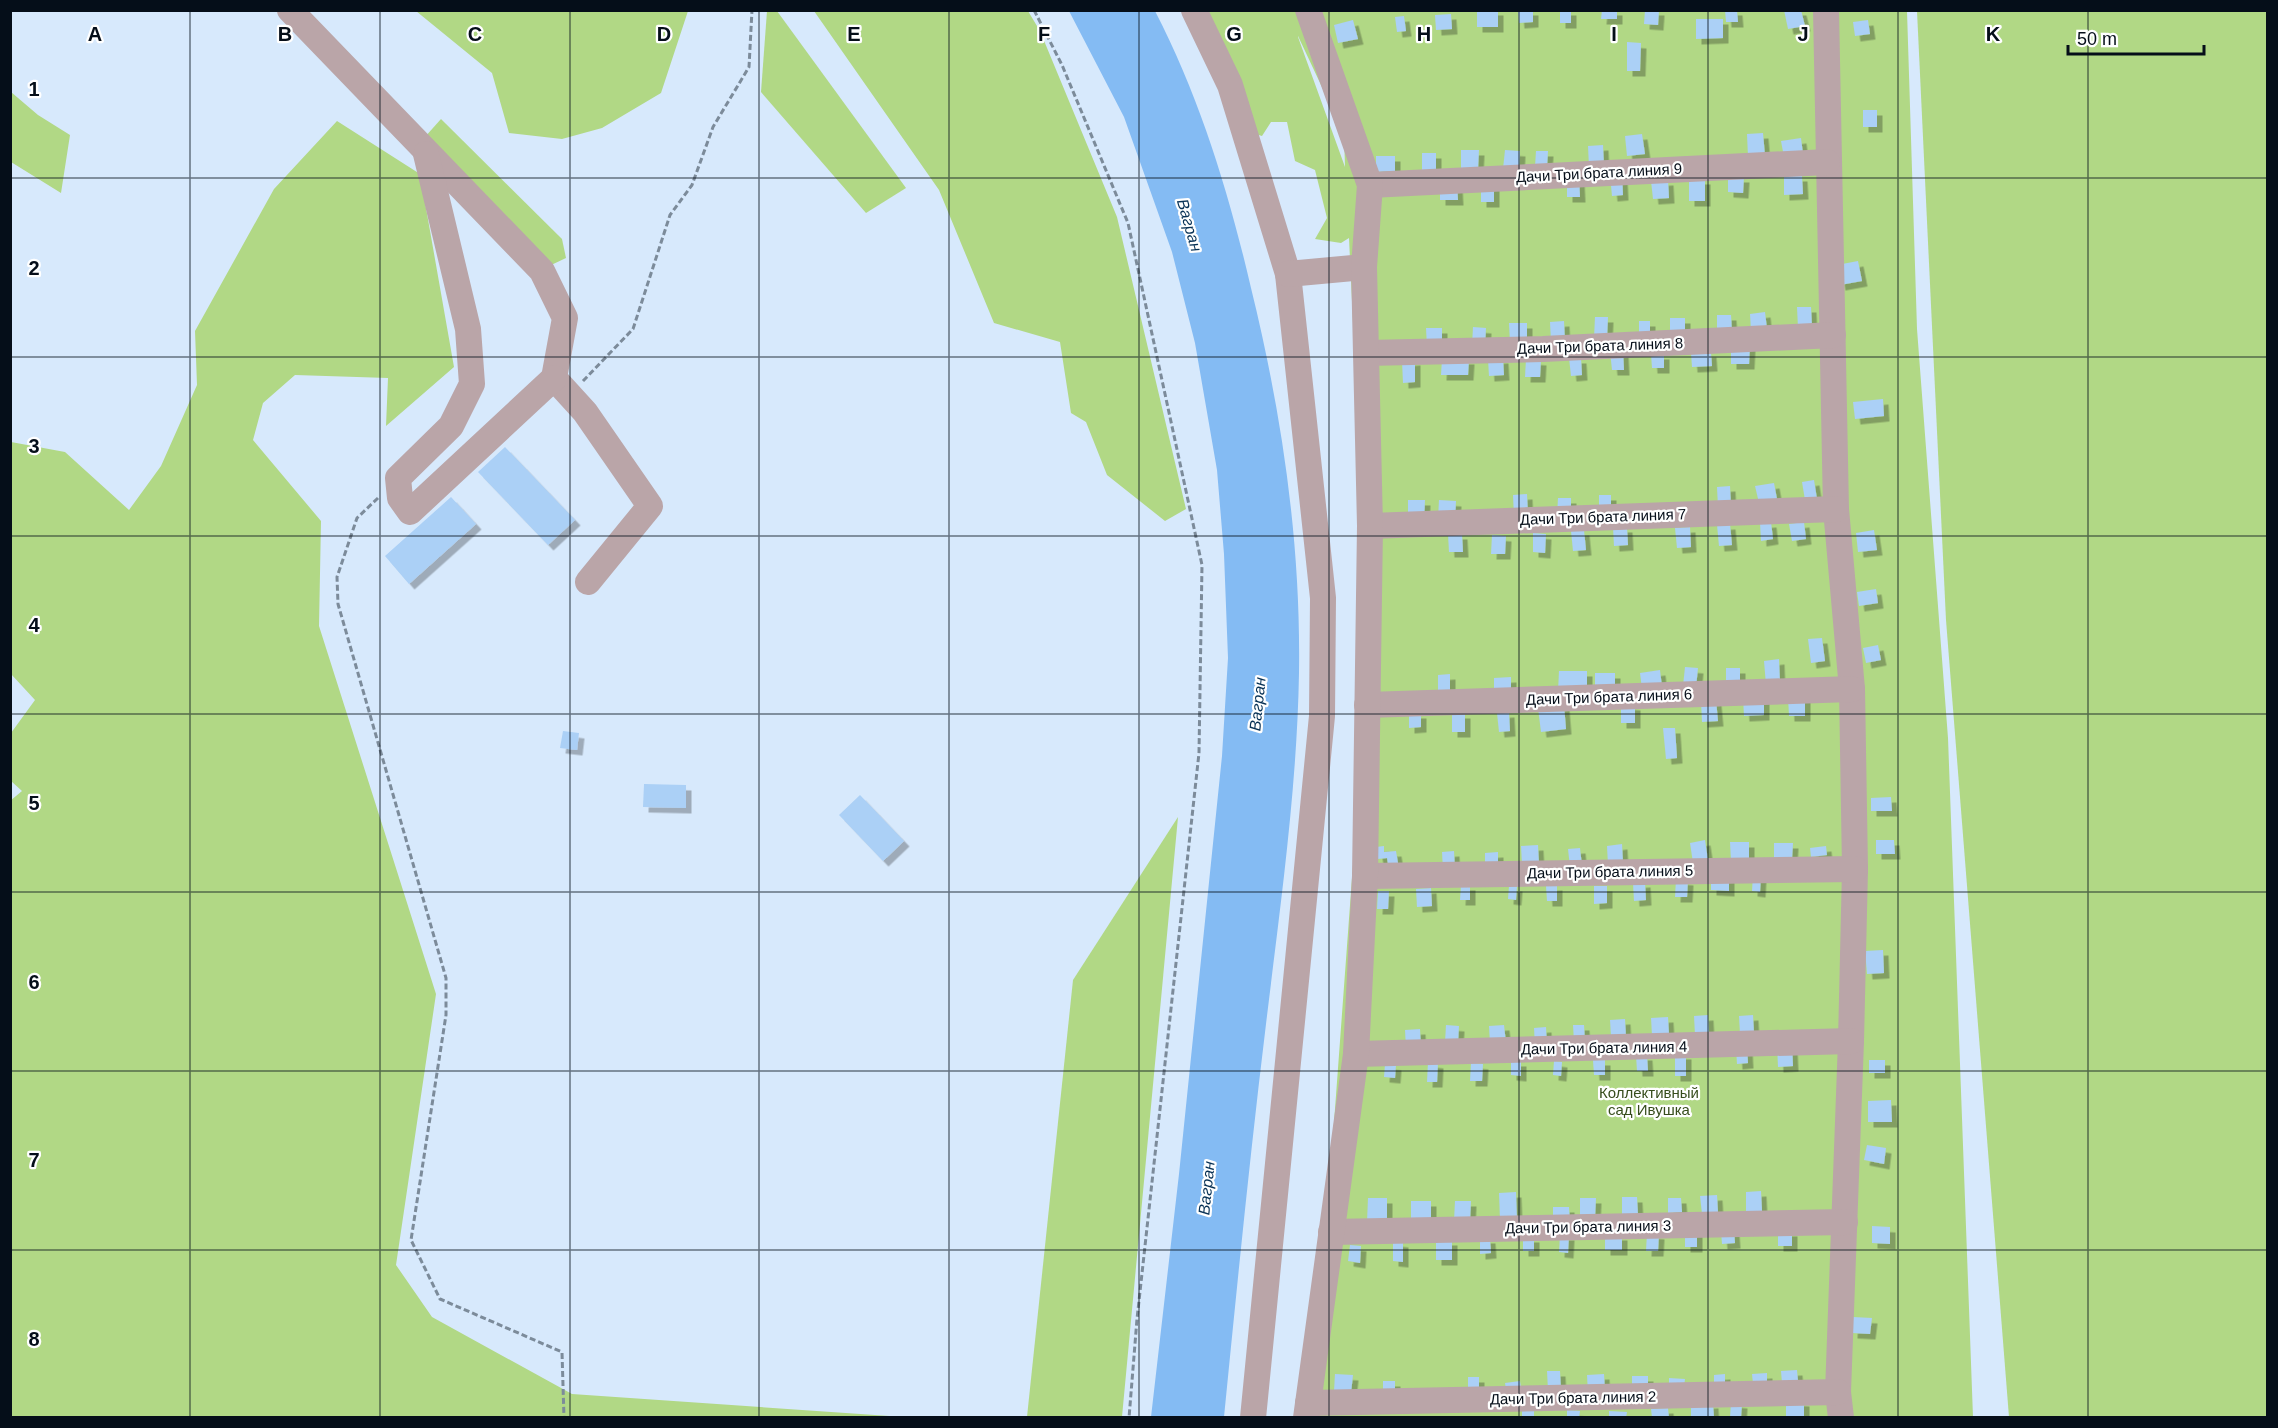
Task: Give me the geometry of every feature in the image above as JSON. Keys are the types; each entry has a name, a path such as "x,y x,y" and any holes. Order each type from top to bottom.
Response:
{"street":[{"path":"290,10 542,271 565,318 554,378 410,512 400,498 398,478 451,426 472,384 468,329 426,153"},
{"path":"1194,10 1230,85 1288,274 1323,597 1322,716 1253,1418"},
{"path":"1307,1410 1356,1054 1365,876 1370,525 1364,267 1370,185 1308,10"},
{"path":"1826,10 1827,162 1836,509 1852,689 1855,869 1838,1392 1841,1418"},
{"name":"Дачи Три брата линия 9","path":"1370,185 1827,162"},
{"path":"1288,274 1364,267"},
{"name":"Дачи Три брата линия 8","path":"1366,353 1543,349 1833,335"},
{"path":"554,378 585,412 650,506 588,582"},
{"name":"Дачи Три брата линия 7","path":"1370,525 1836,509"},
{"name":"Дачи Три брата линия 6","path":"1367,705 1852,689"},
{"name":"Дачи Три брата линия 5","path":"1365,876 1855,869"},
{"name":"Дачи Три брата линия 4","path":"1356,1054 1851,1041"},
{"name":"Дачи Три брата линия 3","path":"1331,1232 1845,1222"},
{"name":"Дачи Три брата линия 2","path":"1307,1410 1838,1392"}],"path":[{"path":"554,378 580,385 633,329 670,215 692,185 712,127 749,67 752,10"},
{"path":"1034,10 1062,65 1128,223 1202,565 1199,753 1138,1307 1130,1418"},
{"path":"398,478 357,518 337,578 338,604 446,978 446,1015 411,1240 440,1299 562,1352 564,1418"}],"green space":[{"path":"416,11 688,11 661,93 602,128 562,139 509,133 492,73"},
{"path":"767,11 777,11 906,188 866,213 761,92"},
{"path":"814,11 1028,11 1040,31 1117,217 1186,509 1165,521 1107,475 1086,422 1071,413 1060,342 994,323 939,190"},
{"name":"Коллективный сад Ивушка","path":"1206,11 1907,11 1917,329 1948,738 1973,1417 1296,1417 1326,1231 1361,756 1362,512 1349,238 1341,243 1315,239 1327,218 1315,170 1295,161 1287,122 1271,122 1262,136 1252,133","holes":["1298,36 1344,134 1345,167"]},
{"path":"1917,11 2267,11 2267,1417 2009,1417 1946,620"},
{"path":"11,92 38,115 70,135 61,193 11,162"},
{"path":"441,119 562,239 566,258 547,267 424,138"},
{"path":"337,121 420,174 454,367 386,426 388,378 295,375 263,403 253,440 321,521 319,626 436,994 396,1265 432,1317 572,1394 904,1417 11,1417 10,801 22,791 11,781 11,733 35,700 11,674 11,442 65,452 129,510 161,466 197,385 195,331 274,189"},
{"path":"1178,817 1122,1417 1027,1417 1073,980"}],"water":[{"name":"Вагран","path":"1069,11 1155,11 1186,78 1212,146 1251,288 1272,383 1293,527 1299,624 1295,761 1224,1417 1151,1417 1179,1174 1222,756 1228,658 1224,554 1217,470 1195,343 1172,252 1124,117"}],"building":[{"path":"1477,10 1498,10 1498,27 1477,27"},
{"path":"1518,10 1533,10 1533,22 1519,23"},
{"path":"1560,10 1571,10 1571,23 1560,23"},
{"path":"1602,10 1617,10 1617,19 1601,19"},
{"path":"1645,10 1659,10 1658,25 1644,24"},
{"path":"1725,10 1737,10 1738,22 1726,22"},
{"path":"1784,10 1801,10 1805,26 1788,29"},
{"path":"1451,14 1452,29 1436,30 1435,15"},
{"path":"1404,16 1406,31 1397,32 1395,17"},
{"path":"1696,19 1723,19 1723,38 1696,39"},
{"path":"1353,20 1358,39 1338,43 1334,25"},
{"path":"1868,20 1870,34 1855,36 1853,22"},
{"path":"1627,42 1641,43 1640,71 1627,71"},
{"path":"1863,110 1877,110 1877,127 1863,127"},
{"path":"1763,133 1765,156 1748,157 1747,134"},
{"path":"1642,134 1645,154 1627,156 1625,136"},
{"path":"1801,138 1803,154 1784,157 1781,141"},
{"path":"1603,145 1604,166 1589,167 1588,146"},
{"path":"1461,150 1479,150 1478,169 1461,169"},
{"path":"1505,150 1520,151 1519,170 1503,169"},
{"path":"1536,151 1548,151 1547,167 1535,167"},
{"path":"1422,153 1436,153 1436,170 1422,170"},
{"path":"1376,156 1395,156 1395,171 1376,172"},
{"path":"1622,174 1623,195 1612,196 1610,175"},
{"path":"1784,176 1802,176 1803,194 1784,195"},
{"path":"1567,177 1579,177 1580,197 1567,197"},
{"path":"1728,177 1744,177 1743,193 1728,192"},
{"path":"1689,179 1705,179 1705,201 1689,201"},
{"path":"1668,180 1669,198 1653,199 1651,181"},
{"path":"1481,182 1494,182 1494,202 1481,202"},
{"path":"1440,183 1457,183 1458,200 1440,200"},
{"path":"1858,261 1862,281 1840,285 1837,265"},
{"path":"1797,307 1811,307 1812,327 1798,328"},
{"path":"1765,312 1767,329 1751,331 1750,314"},
{"path":"1717,315 1731,315 1732,332 1717,332"},
{"path":"1595,317 1608,317 1607,338 1594,338"},
{"path":"1670,318 1685,318 1685,336 1670,336"},
{"path":"1564,321 1565,342 1551,342 1550,322"},
{"path":"1639,321 1650,321 1650,338 1639,338"},
{"path":"1509,323 1527,323 1527,343 1510,343"},
{"path":"1473,327 1486,328 1485,346 1472,346"},
{"path":"1426,328 1442,328 1442,346 1427,347"},
{"path":"1731,344 1750,344 1749,364 1731,364"},
{"path":"1623,350 1624,370 1612,370 1610,351"},
{"path":"1711,352 1712,366 1692,367 1691,353"},
{"path":"1651,354 1664,354 1664,368 1652,368"},
{"path":"1503,358 1504,375 1489,376 1488,359"},
{"path":"1569,358 1581,358 1582,375 1571,376"},
{"path":"1442,359 1469,359 1468,375 1441,375"},
{"path":"1526,359 1541,360 1540,377 1525,377"},
{"path":"1415,360 1415,382 1403,383 1402,361"},
{"path":"1883,399 1884,416 1855,419 1853,402"},
{"path":"505,447 575,520 548,545 478,472"},
{"path":"1814,480 1817,499 1805,500 1802,482"},
{"path":"1774,483 1777,499 1759,503 1755,486"},
{"path":"1730,486 1731,506 1718,507 1717,487"},
{"path":"1527,494 1528,515 1514,516 1513,495"},
{"path":"1599,495 1611,495 1611,516 1599,516"},
{"path":"451,497 476,524 409,584 385,556"},
{"path":"1558,498 1571,498 1571,516 1557,516"},
{"path":"1408,500 1425,500 1424,521 1408,520"},
{"path":"1439,500 1456,501 1455,519 1438,519"},
{"path":"1771,522 1773,539 1761,541 1760,523"},
{"path":"1804,522 1806,539 1792,541 1789,524"},
{"path":"1730,524 1732,545 1719,546 1717,525"},
{"path":"1613,527 1627,527 1628,545 1614,546"},
{"path":"1690,527 1691,547 1677,548 1675,528"},
{"path":"1584,530 1586,550 1573,551 1571,531"},
{"path":"1874,530 1877,550 1858,552 1856,533"},
{"path":"1533,533 1546,534 1545,553 1533,552"},
{"path":"1448,534 1462,534 1463,552 1449,552"},
{"path":"1492,535 1506,536 1505,554 1491,554"},
{"path":"1876,589 1878,603 1859,606 1857,592"},
{"path":"1822,638 1825,661 1811,663 1808,639"},
{"path":"1878,645 1881,660 1866,663 1863,648"},
{"path":"1779,659 1780,684 1766,685 1764,661"},
{"path":"1685,667 1698,668 1696,687 1683,686"},
{"path":"1726,668 1740,668 1740,685 1726,685"},
{"path":"1660,670 1662,687 1642,689 1640,673"},
{"path":"1559,671 1587,671 1587,693 1558,692"},
{"path":"1595,673 1615,673 1615,693 1595,693"},
{"path":"1450,674 1450,696 1438,696 1438,675"},
{"path":"1511,677 1511,694 1494,695 1494,678"},
{"path":"1805,695 1805,716 1789,716 1788,696"},
{"path":"1743,697 1764,697 1764,715 1744,716"},
{"path":"1716,700 1718,721 1702,722 1701,701"},
{"path":"1621,704 1635,705 1635,723 1621,723"},
{"path":"1564,705 1566,729 1541,732 1538,708"},
{"path":"1509,712 1510,731 1499,732 1497,713"},
{"path":"1409,713 1421,713 1421,727 1409,728"},
{"path":"1452,713 1465,713 1465,732 1452,732"},
{"path":"1663,728 1675,728 1677,758 1666,759"},
{"path":"563,731 579,733 577,750 560,748"},
{"path":"644,784 686,785 686,808 643,807"},
{"path":"860,795 904,841 883,861 839,815"},
{"path":"1891,797 1892,811 1871,811 1871,798"},
{"path":"1705,840 1708,860 1693,863 1690,843"},
{"path":"1876,840 1894,840 1895,854 1876,854"},
{"path":"1730,842 1749,842 1749,860 1731,861"},
{"path":"1774,843 1793,843 1792,859 1774,859"},
{"path":"1622,844 1623,863 1608,865 1607,846"},
{"path":"1538,845 1539,864 1522,865 1521,846"},
{"path":"1384,846 1384,852 1396,851 1399,869 1389,871 1387,858 1378,859 1376,847"},
{"path":"1826,846 1827,855 1811,857 1810,848"},
{"path":"1580,848 1582,866 1570,867 1568,849"},
{"path":"1454,851 1455,870 1443,870 1442,852"},
{"path":"1498,852 1498,867 1485,867 1485,853"},
{"path":"1711,875 1729,875 1729,891 1711,890"},
{"path":"1753,875 1761,875 1760,892 1752,891"},
{"path":"1676,879 1688,880 1687,897 1675,897"},
{"path":"1645,882 1646,900 1634,901 1633,883"},
{"path":"1461,885 1470,885 1470,900 1460,900"},
{"path":"1557,885 1557,901 1547,901 1546,886"},
{"path":"1509,886 1517,886 1516,900 1508,899"},
{"path":"1594,886 1607,886 1607,903 1594,904"},
{"path":"1431,888 1432,906 1417,907 1416,889"},
{"path":"1378,891 1389,891 1388,909 1377,909"},
{"path":"1883,950 1884,973 1867,974 1865,951"},
{"path":"1708,1015 1709,1034 1695,1035 1694,1016"},
{"path":"1753,1015 1754,1033 1740,1034 1739,1016"},
{"path":"1668,1017 1669,1034 1652,1035 1651,1018"},
{"path":"1625,1019 1626,1037 1611,1037 1610,1020"},
{"path":"1446,1025 1459,1026 1458,1043 1445,1043"},
{"path":"1504,1025 1506,1043 1490,1044 1489,1026"},
{"path":"1573,1025 1584,1025 1585,1042 1574,1042"},
{"path":"1546,1027 1547,1046 1535,1046 1534,1028"},
{"path":"1420,1029 1421,1047 1406,1048 1405,1030"},
{"path":"1777,1044 1792,1044 1793,1066 1778,1067"},
{"path":"1747,1046 1748,1063 1737,1064 1736,1047"},
{"path":"1675,1054 1686,1054 1686,1076 1675,1076"},
{"path":"1636,1055 1647,1055 1648,1071 1637,1071"},
{"path":"1593,1060 1605,1060 1605,1075 1594,1075"},
{"path":"1869,1060 1885,1060 1885,1073 1869,1073"},
{"path":"1511,1061 1521,1061 1521,1076 1511,1075"},
{"path":"1554,1061 1562,1062 1561,1076 1553,1075"},
{"path":"1428,1062 1438,1063 1437,1082 1427,1082"},
{"path":"1471,1063 1483,1064 1482,1081 1470,1081"},
{"path":"1385,1064 1396,1065 1395,1078 1384,1077"},
{"path":"1891,1100 1892,1122 1868,1122 1868,1101"},
{"path":"1867,1145 1886,1148 1884,1164 1864,1160"},
{"path":"1761,1191 1762,1211 1746,1211 1746,1192"},
{"path":"1516,1192 1517,1219 1500,1220 1499,1193"},
{"path":"1717,1195 1718,1212 1702,1214 1700,1196"},
{"path":"1622,1197 1637,1197 1638,1215 1622,1215"},
{"path":"1368,1198 1387,1198 1387,1222 1367,1222"},
{"path":"1580,1198 1596,1198 1595,1218 1580,1218"},
{"path":"1668,1198 1681,1198 1682,1212 1668,1213"},
{"path":"1411,1201 1431,1201 1431,1221 1411,1221"},
{"path":"1455,1201 1471,1201 1470,1221 1454,1221"},
{"path":"1553,1207 1569,1207 1570,1224 1553,1224"},
{"path":"1872,1226 1890,1227 1890,1244 1872,1243"},
{"path":"1734,1230 1735,1243 1722,1244 1721,1231"},
{"path":"1685,1231 1697,1231 1697,1247 1685,1247"},
{"path":"1778,1231 1792,1231 1792,1246 1778,1246"},
{"path":"1647,1233 1659,1234 1658,1251 1646,1251"},
{"path":"1560,1235 1569,1235 1568,1253 1559,1252"},
{"path":"1605,1235 1622,1235 1622,1250 1605,1250"},
{"path":"1523,1237 1534,1237 1534,1251 1523,1251"},
{"path":"1480,1238 1490,1238 1491,1253 1480,1254"},
{"path":"1436,1240 1452,1240 1452,1260 1436,1260"},
{"path":"1393,1241 1403,1242 1403,1262 1393,1261"},
{"path":"1350,1245 1361,1246 1360,1263 1348,1261"},
{"path":"1853,1317 1872,1318 1870,1334 1852,1333"},
{"path":"1797,1370 1798,1381 1782,1383 1781,1371"},
{"path":"1547,1371 1560,1371 1561,1390 1548,1390"},
{"path":"1767,1373 1767,1383 1753,1384 1752,1374"},
{"path":"1335,1374 1353,1375 1351,1393 1334,1391"},
{"path":"1604,1374 1605,1391 1588,1393 1587,1375"},
{"path":"1725,1374 1725,1389 1714,1389 1714,1375"},
{"path":"1632,1376 1648,1376 1648,1387 1632,1388"},
{"path":"1468,1377 1479,1377 1479,1398 1468,1398"},
{"path":"1669,1378 1685,1379 1684,1387 1669,1386"},
{"path":"1383,1381 1395,1381 1395,1399 1383,1398"},
{"path":"1520,1381 1522,1394 1507,1395 1505,1383"},
{"path":"1786,1400 1804,1401 1804,1418 1786,1418"},
{"path":"1731,1402 1742,1403 1741,1418 1730,1418"},
{"path":"1713,1403 1714,1418 1691,1418 1691,1404"},
{"path":"1668,1408 1669,1418 1652,1418 1651,1409"},
{"path":"1567,1410 1580,1411 1579,1418 1567,1418"},
{"path":"1522,1411 1534,1411 1534,1418 1522,1418"},
{"path":"1609,1411 1627,1412 1626,1418 1609,1418"}]}
